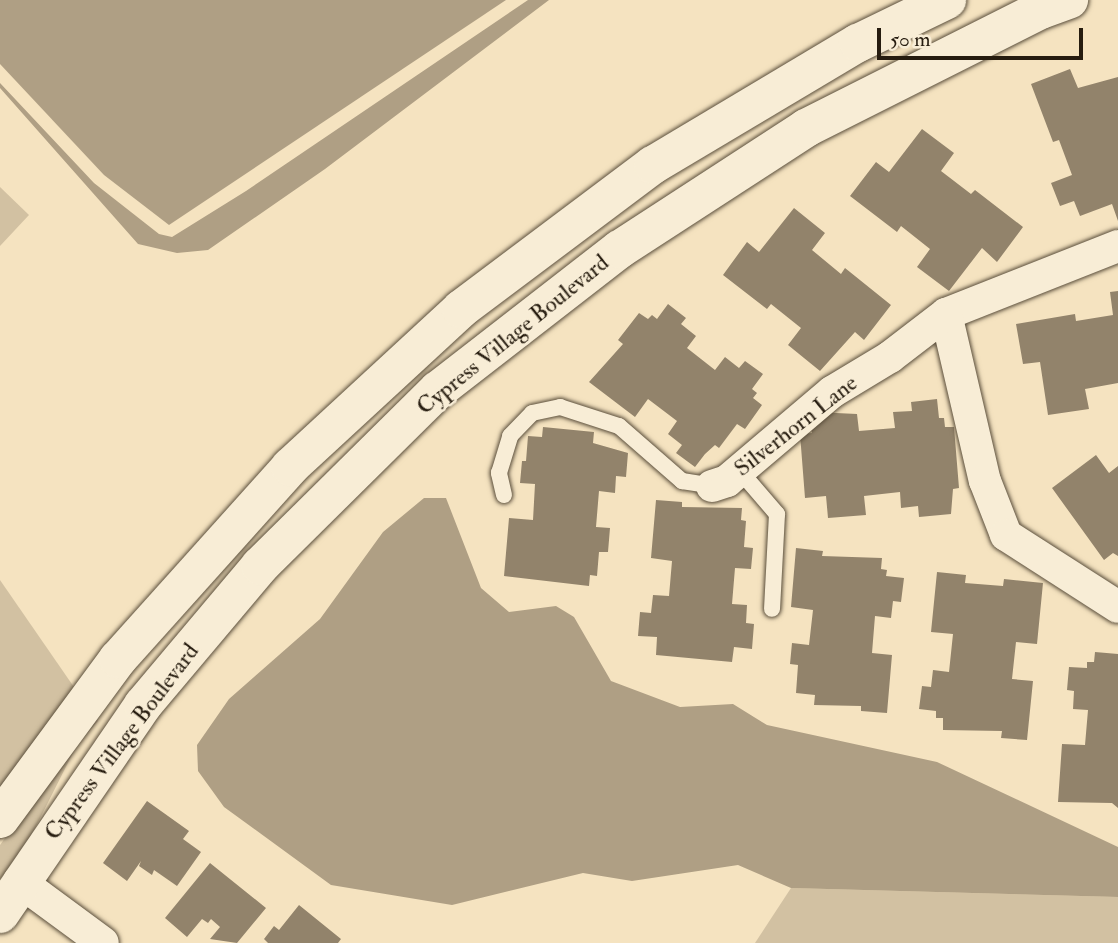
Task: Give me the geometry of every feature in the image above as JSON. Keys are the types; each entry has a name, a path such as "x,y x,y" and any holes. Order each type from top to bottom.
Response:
{"street":[{"name":"Cypress Village Boulevard","path":"0,819 118,659 272,487 461,309 653,165 858,43 947,0"},
{"name":"Cypress Village Boulevard","path":"0,914 19,881 143,705 260,566 438,390 620,249 806,128 1041,10 1069,0"},
{"name":"Silverhorn Lane","path":"712,486 740,471 832,392 946,314 1118,246"},
{"path":"946,314 985,481 1006,536 1118,607"},
{"path":"19,881 103,943"}],"lane":[{"path":"504,495 499,473 510,436 532,413 560,407 619,426 675,476 712,486"},
{"path":"740,471 777,514 772,609"}],"shaded area":[{"path":"0,0 506,0 169,225 104,175 0,64"},
{"path":"528,0 549,0 325,169 208,250 177,253 138,244 0,88 0,83 94,183 159,234 172,237 246,191"},
{"path":"0,187 29,215 0,246"},
{"path":"424,498 446,498 481,588 509,612 556,606 574,617 611,681 680,707 733,704 767,725 937,762 1118,847 1118,897 791,888 738,865 632,881 583,873 452,905 331,885 224,807 198,771 197,745 229,699 320,619 383,532"},
{"path":"0,580 76,690 0,794"},
{"path":"95,716 98,721 77,745 31,836 0,879 0,845"},
{"path":"791,888 1118,897 1118,943 755,943"}],"building":[{"path":"1070,69 1078,88 1118,77 1118,221 1112,204 1080,216 1074,201 1060,206 1051,183 1072,175 1059,140 1053,142 1031,84"},
{"path":"922,129 954,153 941,171 971,194 975,190 1023,227 997,262 982,248 949,291 917,267 930,249 901,226 897,232 850,196 876,162 889,172"},
{"path":"794,208 825,233 812,250 841,274 845,268 891,305 864,340 855,332 820,371 788,345 801,328 771,304 767,309 723,275 747,242 759,252"},
{"path":"1118,291 1118,383 1085,389 1089,409 1048,415 1040,362 1023,364 1016,324 1075,314 1076,321 1113,315 1110,292"},
{"path":"668,304 686,318 681,324 696,336 687,348 715,370 725,357 739,368 745,361 763,374 752,389 757,393 753,398 762,405 745,429 737,424 719,448 715,445 695,467 676,453 682,445 668,434 677,421 648,399 635,417 589,382 623,344 618,340 639,313 648,319 652,315 657,319"},
{"path":"937,399 939,418 944,418 945,427 954,427 959,488 953,489 951,514 919,517 918,506 901,508 900,492 864,496 866,515 828,518 826,496 805,498 800,434 812,433 811,428 816,427 815,412 857,414 859,431 895,428 893,412 912,411 911,402"},
{"path":"543,427 594,432 593,443 628,453 626,477 616,476 615,493 599,491 596,527 610,528 608,552 599,552 597,576 590,575 589,586 504,576 509,518 533,520 535,484 520,483 522,461 526,461 528,436 542,437"},
{"path":"1096,455 1109,473 1118,466 1118,556 1113,553 1104,560 1052,488"},
{"path":"656,500 682,502 682,507 742,508 741,520 746,521 744,547 753,548 751,569 735,568 732,604 747,605 746,623 754,624 752,649 734,647 732,662 656,655 657,637 638,636 640,612 651,613 653,595 669,596 672,561 651,558"},
{"path":"796,548 823,551 822,556 882,558 881,569 887,570 886,576 904,578 901,602 893,601 891,618 875,616 872,653 892,655 887,713 861,711 861,706 814,705 815,695 796,693 798,665 790,664 792,643 809,645 813,610 791,607"},
{"path":"937,572 966,575 965,583 1003,586 1004,579 1043,583 1037,644 1016,642 1012,679 1033,681 1027,740 1001,738 1002,731 943,730 943,718 936,718 936,711 919,709 922,686 931,687 933,670 949,672 953,634 931,632"},
{"path":"1095,652 1118,654 1118,808 1112,803 1058,802 1062,744 1085,745 1088,710 1073,709 1074,691 1067,690 1069,667 1087,668 1087,662 1094,662"},
{"path":"147,801 189,831 183,839 201,852 177,886 154,870 152,875 139,866 141,861 127,881 103,863"},
{"path":"210,863 266,908 237,943 210,939 220,927 211,919 208,923 202,919 187,937 165,918"},
{"path":"299,905 341,939 338,943 268,943 264,939 274,926 279,930"}]}
